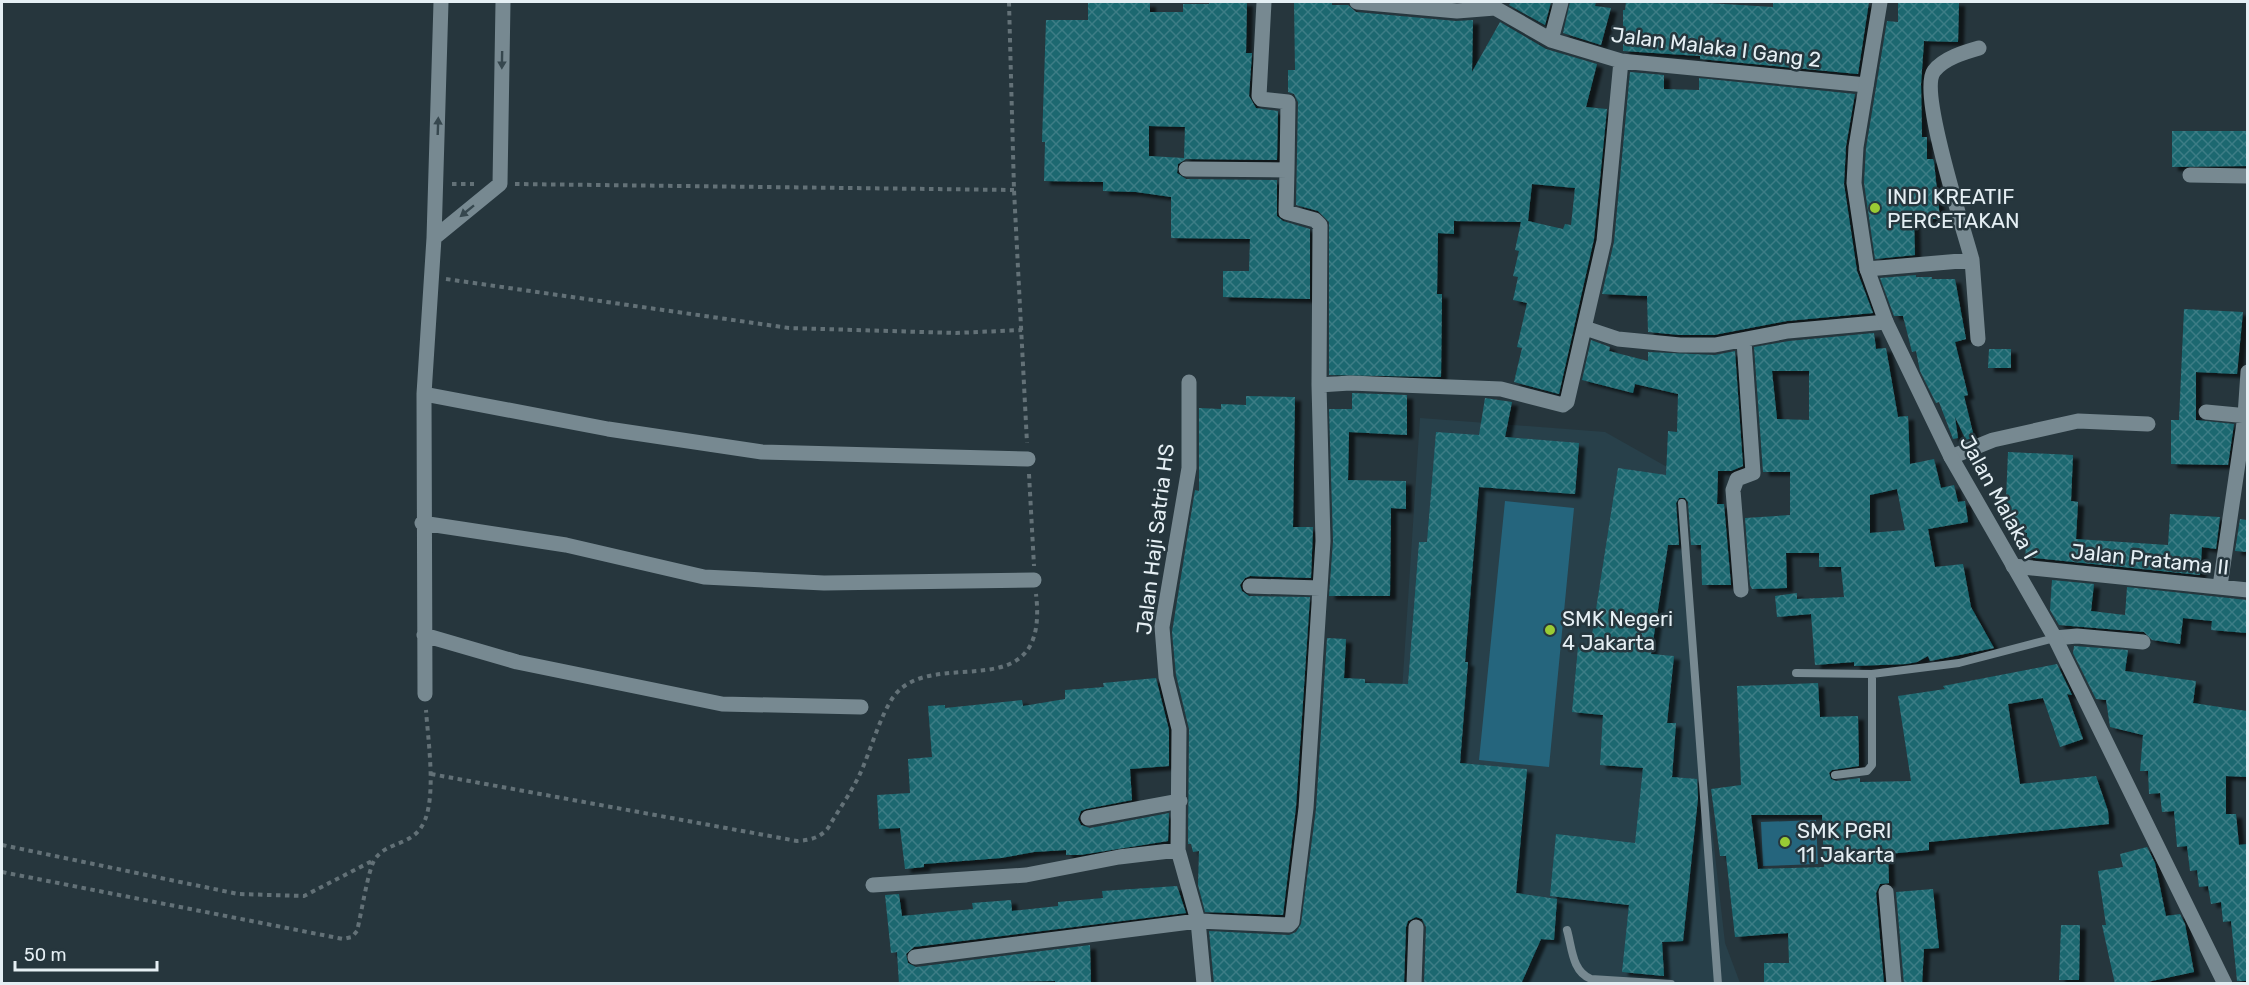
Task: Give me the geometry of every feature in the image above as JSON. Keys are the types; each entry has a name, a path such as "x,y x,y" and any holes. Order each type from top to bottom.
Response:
{"street":[{"path":"425,694 422,523 424,394 434,238 441,2"},
{"path":"434,238 500,184 503,2"},
{"path":"915,957 1198,921 1288,925 1292,922 1306,808 1323,541 1319,385 1320,225 1315,220 1286,212 1288,102 1262,99 1259,96 1263,2"},
{"name":"Jalan Malaka I Gang 2","path":"1357,2 1457,11 1495,8 1551,40 1621,61 1866,85"},
{"path":"1551,40 1561,2"},
{"name":"Jalan Malaka I","path":"1880,2 1856,147 1854,183 1868,269 1886,322 1951,457 2055,639 2225,984"},
{"path":"1978,339 1969,260 1935,126 1929,81 1935,70 1957,55 1979,48"},
{"path":"1319,385 1350,383 1501,389 1563,405 1567,402 1604,241 1621,61"},
{"path":"1186,169 1287,170"},
{"path":"2190,175 2247,176"},
{"path":"1868,269 1948,260 1969,260"},
{"path":"1585,328 1618,339 1680,345 1744,341 1788,331 1886,322"},
{"path":"1741,590 1733,490 1737,479 1753,473 1744,341"},
{"path":"2220,586 2240,511 2247,372"},
{"name":"Jalan Haji Satria HS","path":"1189,382 1189,468 1162,627 1166,678 1179,729 1178,850 1198,921 1204,984"},
{"path":"424,394 608,429 762,452 1028,459"},
{"path":"2206,412 2246,416"},
{"path":"1951,457 1993,440 2078,422 2148,424"},
{"path":"422,523 566,545 704,577 824,583 1034,580"},
{"name":"Jalan Pratama II","path":"2013,566 2247,590"},
{"path":"1250,586 1320,588"},
{"path":"424,635 517,662 722,704 861,707"},
{"path":"2055,639 2077,636 2144,642"},
{"path":"1088,818 1180,801"},
{"path":"873,885 1026,875 1119,857 1178,850"},
{"path":"1886,892 1893,984"},
{"path":"1414,984 1416,927"}],"lane":[{"path":"1682,503 1718,984"},
{"path":"1796,673 1872,674 1959,663 2055,639"},
{"path":"1835,775 1867,771 1872,765 1872,674"},
{"path":"1567,930 1578,970 1582,976 1591,979 1671,984"}],"path":[{"path":"431,774 797,841 810,840 822,835 828,828 858,777 894,696 911,682 933,676 1006,666 1025,653 1034,636 1038,612 1034,580 1014,190 1009,2"},
{"path":"436,184 1014,190"},
{"path":"430,276 789,328 956,333 1022,330"},
{"path":"2,845 237,894 304,896 374,859 384,851 415,837 425,819 431,774 425,694"},
{"path":"2,872 343,939 352,937 357,931 374,859"}],"shaded area":[{"name":"SMK Negeri 4 Jakarta","path":"1420,418 1605,432 1683,476 1707,785 1725,943 1740,983 1458,983 1393,828"},
{"path":"1505,501 1574,508 1549,767 1479,760"},
{"path":"1816,820 1818,864 1763,866 1761,822"}],"building":[{"path":"1209,2 1247,2 1246,53 1252,53 1249,96 1256,108 1278,111 1277,160 1186,159 1178,164 1177,173 1186,179 1277,180 1277,216 1283,221 1310,229 1310,299 1223,297 1223,271 1249,271 1250,239 1171,238 1171,197 1136,192 1103,191 1103,182 1044,181 1045,142 1042,142 1046,20 1088,20 1088,3 1150,3 1150,12 1183,12 1183,4 1209,4","holes":["1149,126 1185,127 1184,158 1149,156"]},
{"path":"1294,2 1332,2 1332,5 1348,5 1356,12 1456,21 1473,20 1472,72 1500,22 1546,49 1597,64 1586,107 1607,109 1594,239 1559,394 1514,382 1522,348 1517,347 1527,303 1513,300 1518,277 1513,276 1519,251 1515,250 1521,222 1454,221 1454,234 1438,233 1437,294 1442,294 1441,377 1329,375 1329,222 1318,211 1296,205 1298,102 1294,94 1288,92 1288,70 1295,70","holes":["1532,184 1575,188 1571,225 1565,224 1563,229 1528,221"]},
{"path":"1511,2 1551,2 1545,25 1509,5"},
{"path":"1570,2 1596,2 1595,6 1611,8 1601,45 1563,33"},
{"path":"1626,2 1692,2 1773,7 1773,2 1869,2 1858,74 1700,59 1700,56 1623,51 1623,10 1625,10"},
{"path":"1898,2 1959,2 1958,42 1924,41 1921,84 1922,137 1927,137 1927,159 1933,159 1934,162 1940,219 1914,219 1915,255 1875,259 1864,183 1866,148 1887,21 1898,22"},
{"path":"1630,72 1664,75 1664,89 1699,90 1699,78 1855,94 1846,146 1844,184 1857,271 1873,313 1787,321 1714,335 1680,335 1648,332 1647,296 1602,294 1614,242"},
{"path":"2172,131 2247,131 2247,166 2172,167"},
{"path":"1916,275 1916,277 1932,277 1932,279 1955,279 1966,339 1955,342 1968,395 1964,396 1974,437 1966,440 1955,417 1958,438 1953,439 1939,402 1936,403 1920,371 1916,351 1912,352 1903,316 1894,316 1880,278"},
{"path":"2184,309 2243,312 2237,374 2196,372 2196,420 2234,424 2228,465 2171,464 2171,420 2179,420"},
{"path":"1874,333 1876,349 1886,348 1898,417 1908,416 1910,464 1934,459 1941,488 1954,485 1958,502 1965,501 1968,522 1928,529 1935,567 1963,564 1971,607 1994,648 1930,661 1928,656 1917,662 1906,664 1854,666 1854,662 1815,665 1811,614 1777,617 1775,596 1797,593 1797,599 1844,597 1841,567 1819,567 1819,553 1786,553 1787,588 1752,589 1745,518 1790,515 1790,472 1763,472 1754,347 1789,341","holes":["1772,371 1809,371 1809,420 1777,419","1897,489 1905,530 1870,533 1870,495"]},
{"path":"1591,340 1610,347 1609,351 1648,361 1648,352 1715,355 1735,351 1743,466 1731,471 1718,471 1717,504 1724,504 1731,585 1702,585 1701,545 1691,545 1688,502 1685,498 1679,498 1676,503 1679,545 1668,545 1651,654 1674,656 1667,723 1676,723 1672,777 1697,779 1698,798 1683,941 1662,942 1664,976 1622,972 1629,905 1550,896 1556,834 1635,843 1643,768 1600,765 1603,715 1572,712 1578,647 1590,648 1618,468 1666,475 1668,431 1677,432 1678,394 1635,384 1633,393 1582,380"},
{"path":"1989,349 2011,349 2011,368 1988,368"},
{"path":"1352,393 1407,395 1407,435 1349,432 1348,480 1406,481 1406,509 1391,508 1390,596 1329,596 1333,541 1329,409 1352,409"},
{"path":"1246,396 1295,397 1293,527 1313,527 1311,578 1250,576 1245,578 1240,585 1242,591 1249,596 1310,597 1296,807 1283,915 1205,912 1198,885 1199,851 1193,852 1191,844 1188,844 1189,729 1176,675 1172,632 1195,490 1199,491 1199,408 1221,409 1221,404 1246,405"},
{"path":"1485,398 1512,402 1505,437 1579,443 1575,494 1479,487 1465,662 1468,662 1460,763 1527,769 1516,893 1557,899 1554,940 1541,939 1521,984 1424,984 1426,927 1422,919 1416,917 1408,921 1406,927 1404,984 1214,984 1209,931 1289,935 1296,932 1301,924 1316,809 1327,638 1346,639 1344,678 1365,679 1365,683 1408,684 1419,542 1427,542 1436,432 1479,435"},
{"path":"2008,452 2073,455 2071,501 2078,502 2076,539 2168,545 2170,514 2220,517 2216,549 2202,547 2200,575 2025,557 2027,533 2011,533 1994,499 2006,499"},
{"path":"2240,519 2247,520 2247,552 2235,551"},
{"path":"2052,580 2094,584 2091,611 2125,615 2127,587 2247,600 2247,633 2211,630 2212,621 2183,618 2180,644 2152,640 2144,632 2059,625 2050,610"},
{"path":"2074,646 2128,650 2125,671 2196,681 2193,703 2247,711 2247,777 2226,776 2226,814 2236,814 2239,845 2247,844 2247,981 2237,981 2231,921 2223,922 2221,902 2211,904 2208,886 2199,887 2197,870 2190,871 2187,846 2177,847 2174,811 2162,812 2160,793 2149,794 2148,771 2140,771 2143,735 2110,727 2106,700 2096,699 2073,653"},
{"path":"2057,664 2072,695 2067,694 2083,739 2060,747 2043,698 2008,704 2020,784 2096,776 2108,811 2109,824 1929,842 1929,850 1888,854 1889,883 1880,884 1876,893 1884,984 1764,984 1764,963 1789,963 1788,933 1735,937 1726,856 1720,856 1711,789 1741,785 1737,686 1818,683 1820,717 1858,716 1859,766 1832,770 1829,773 1831,779 1836,781 1860,778 1860,782 1911,781 1898,696 1945,689 1943,686","holes":["1751,815 1822,815 1824,867 1758,869"]},
{"path":"1156,678 1169,730 1169,766 1130,769 1132,800 1086,809 1081,811 1078,819 1081,825 1090,828 1169,813 1168,841 1080,855 1066,855 1066,850 1034,852 1001,858 924,864 924,867 905,869 900,828 879,829 877,795 910,793 908,759 932,757 928,706 945,705 945,708 1022,700 1023,706 1065,699 1065,690 1104,687 1103,683"},
{"path":"2147,847 2155,863 2166,916 2180,914 2185,924 2194,972 2138,984 2115,984 2102,925 2106,925 2098,871 2123,867 2120,854"},
{"path":"1177,886 1186,913 914,947 906,954 908,963 916,967 1090,945 1091,984 1055,984 1055,981 899,984 897,952 891,953 885,895 899,894 902,916 973,909 972,903 1011,900 1012,911 1058,906 1058,902 1103,898 1102,891"},
{"path":"1933,889 1939,948 1924,949 1922,984 1904,984 1896,892"},
{"path":"2061,925 2080,925 2079,980 2059,980"}],"place":[{"name":"INDI KREATIF PERCETAKAN","path":"1875,208"},
{"name":"SMK Negeri 4 Jakarta","path":"1550,630"},
{"name":"SMK PGRI 11 Jakarta","path":"1785,842"}]}
